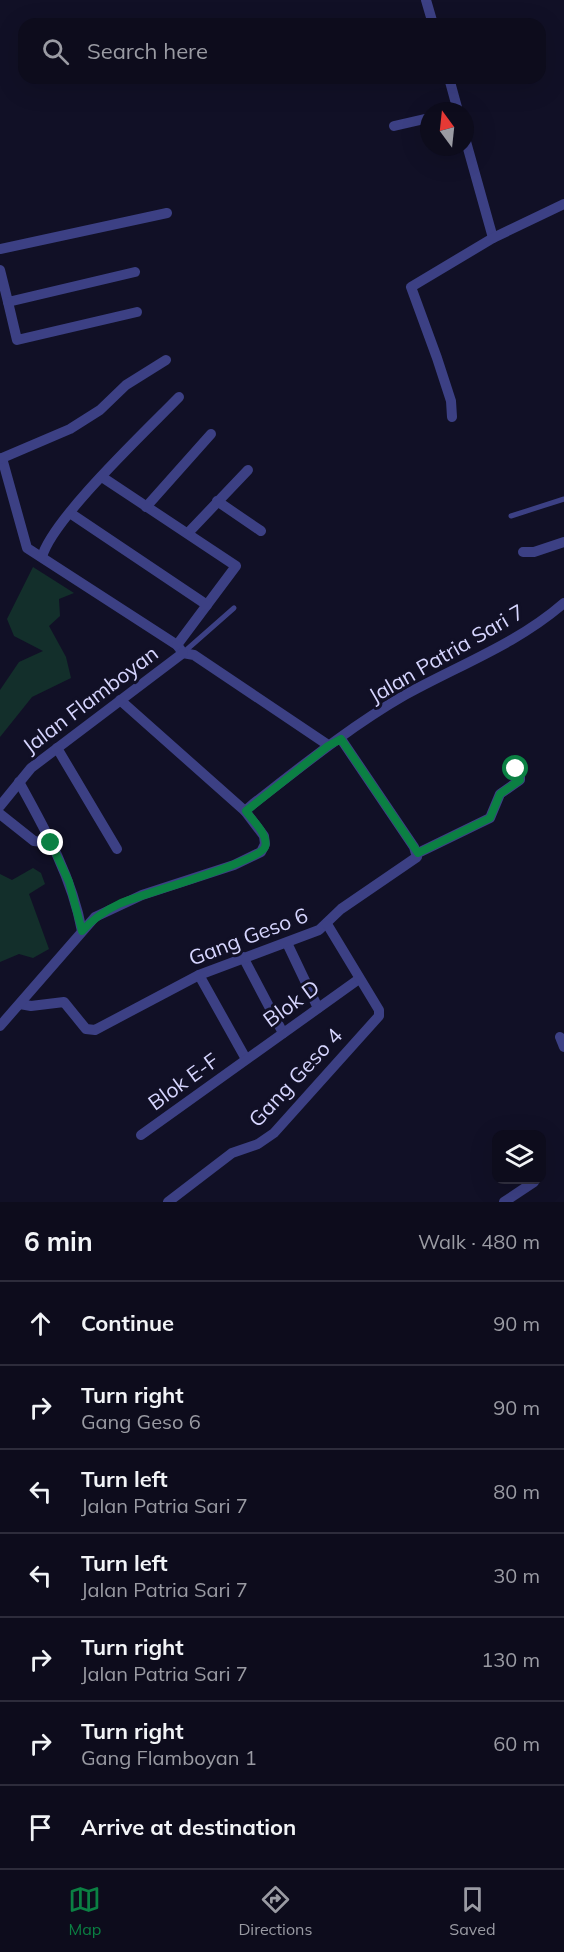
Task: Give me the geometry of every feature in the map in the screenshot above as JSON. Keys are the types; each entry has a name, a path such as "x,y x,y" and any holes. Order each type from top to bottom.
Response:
{"street":[{"path":"426,0 431,18"},
{"path":"451,84 456,102"},
{"path":"394,126 420,120"},
{"path":"470,156 492,238"},
{"path":"452,417 451,401 410,289 412,285 492,238 564,204"},
{"path":"0,249 167,213"},
{"path":"0,270 17,340 137,312"},
{"path":"8,302 135,272"},
{"path":"166,360 126,385 100,410 70,429 1,459 27,548 180,649 194,655 328,746"},
{"path":"42,557 45,546 70,513 179,397"},
{"path":"146,507 211,434"},
{"path":"102,477 188,533 248,470"},
{"path":"217,501 261,531"},
{"path":"70,513 207,606"},
{"name":"Jalan Flamboyan","path":"0,806 31,768 120,700 180,649 236,566 188,533"},
{"path":"523,552 534,552 564,542"},
{"name":"Jalan Patria Sari 7","path":"246,811 328,746 404,696 524,633 564,603"},
{"path":"0,1026 95,917 120,904 234,865 261,852 265,844 264,836 246,811 120,700"},
{"path":"341,739 418,853"},
{"path":"57,748 117,849"},
{"name":"Gang Geso 6","path":"20,1004 31,1006 64,1002 86,1029 95,1030 199,975 243,957 287,943 327,924 340,909 414,860 418,853 490,818 500,794 520,780 520,775 514,767"},
{"path":"19,782 69,882 82,931"},
{"path":"0,814 34,841 51,843"},
{"path":"327,924 359,979"},
{"path":"287,943 318,1008"},
{"path":"243,957 283,1033"},
{"path":"199,975 246,1059"},
{"name":"Blok D","path":"246,1059 359,979"},
{"name":"Gang Geso 4","path":"168,1202 232,1153 258,1144 274,1133 378,1017 379,1010 359,979"},
{"name":"Blok E-F","path":"141,1135 246,1059"},
{"path":"504,1202 531,1184"}],"lane":[{"path":"511,516 564,499"},
{"path":"180,649 234,608"}],"green space":[{"path":"33,567 74,593 59,599 60,616 49,626 66,657 71,678 32,697 0,737 0,690 19,662 43,651 14,636 7,619"},
{"path":"33,868 41,873 45,884 29,894 49,949 33,958 19,954 0,962 0,874 12,880"}],"route":[{"path":"51,843 69,882 82,931 95,917 120,904 234,865 261,852 265,844 264,836 246,811 328,746 341,739 418,853 490,818 500,794 520,780 516,769"}]}
